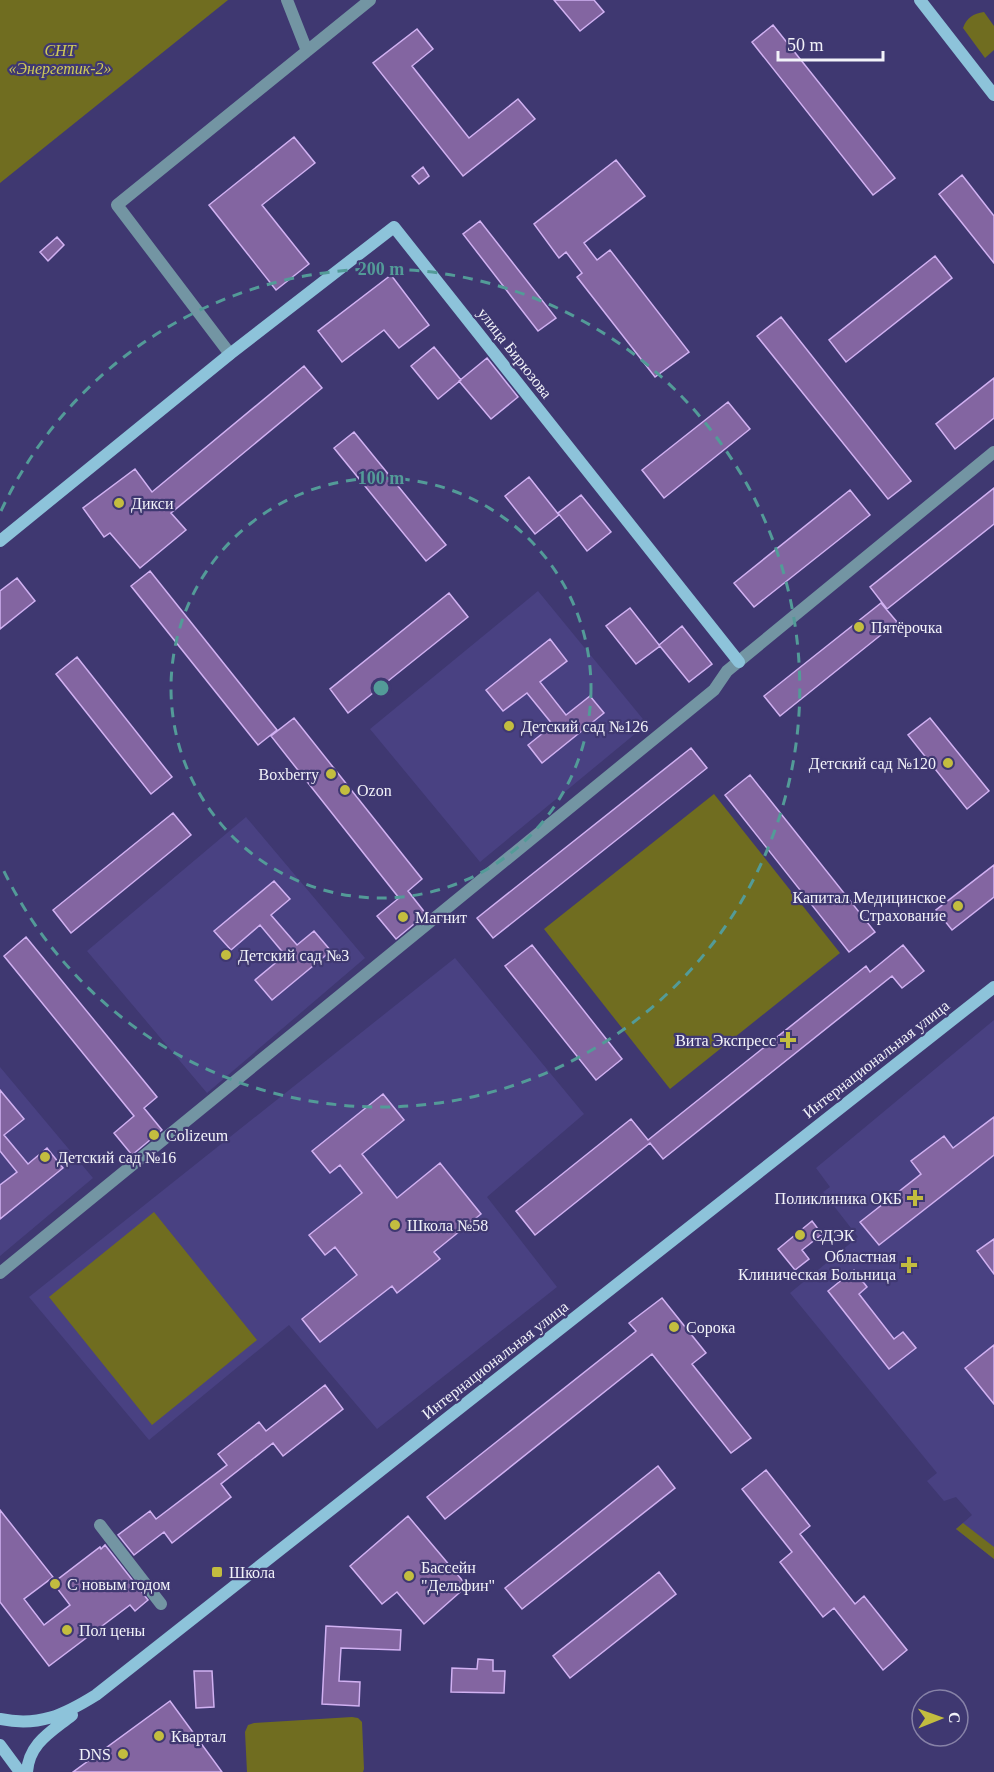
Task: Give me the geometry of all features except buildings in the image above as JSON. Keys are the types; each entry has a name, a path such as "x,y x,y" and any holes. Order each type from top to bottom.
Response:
{"street":[{"path":"287,0 307,51"},
{"path":"230,354 117,205 370,0"},
{"path":"920,0 994,95"},
{"name":"улица Бирюзова","path":"0,541 230,354 394,227 739,662"},
{"path":"0,1273 714,690 727,671 994,452"},
{"name":"Интернациональная улица","path":"0,1719 27,1723 52,1719 96,1695 994,987"},
{"path":"100,1525 161,1604"},
{"path":"27,1772 27,1761 36,1745 96,1695"},
{"path":"0,1745 20,1772"}],"shaded area":[{"name":"Детский сад №126","path":"538,591 647,724 480,862 370,729"},
{"name":"Детский сад №3","path":"246,817 365,958 207,1093 87,951"},
{"path":"455,958 584,1114 487,1197 557,1287 377,1429 289,1325 149,1440 29,1297"},
{"name":"Областная Клиническая Больница","path":"994,1020 994,1559 956,1529 972,1515 956,1497 944,1501 927,1481 937,1473 790,1293 858,1237 823,1192 830,1187 816,1168"},
{"path":"0,1067 93,1178 0,1256"}],"green space":[{"name":"СНТ «Энергетик-2»","path":"0,0 228,0 0,183"},
{"path":"984,12 994,26 994,50 985,58 963,28 971,17"},
{"path":"714,794 840,953 670,1089 544,929"},
{"path":"154,1212 257,1340 152,1425 49,1297"},
{"path":"963,1523 994,1547 994,1559 956,1529"},
{"path":"352,1717 362,1722 363,1772 247,1772 245,1732 248,1725"}],"place":[{"name":"Дикси","path":"119,503"},
{"name":"Пятёрочка","path":"859,627"},
{"name":"Детский сад №126","path":"509,726"},
{"name":"Детский сад №120","path":"948,763"},
{"name":"Boxberry","path":"331,774"},
{"name":"Ozon","path":"345,790"},
{"name":"Капитал Медицинское Страхование","path":"958,906"},
{"name":"Магнит","path":"403,917"},
{"name":"Детский сад №3","path":"226,955"},
{"name":"Вита Экспресс","path":"788,1040"},
{"name":"Colizeum","path":"154,1135"},
{"name":"Детский сад №16","path":"45,1157"},
{"name":"Поликлиника ОКБ","path":"915,1198"},
{"name":"Школа №58","path":"395,1225"},
{"name":"СДЭК","path":"800,1235"},
{"name":"Областная Клиническая Больница","path":"909,1265"},
{"name":"Сорока","path":"674,1327"},
{"name":"Школа","path":"217,1572"},
{"name":"Бассейн \"Дельфин\"","path":"409,1576"},
{"name":"С новым годом","path":"55,1584"},
{"name":"Пол цены","path":"67,1630"},
{"name":"Квартал","path":"159,1736"},
{"name":"DNS","path":"123,1754"}]}
